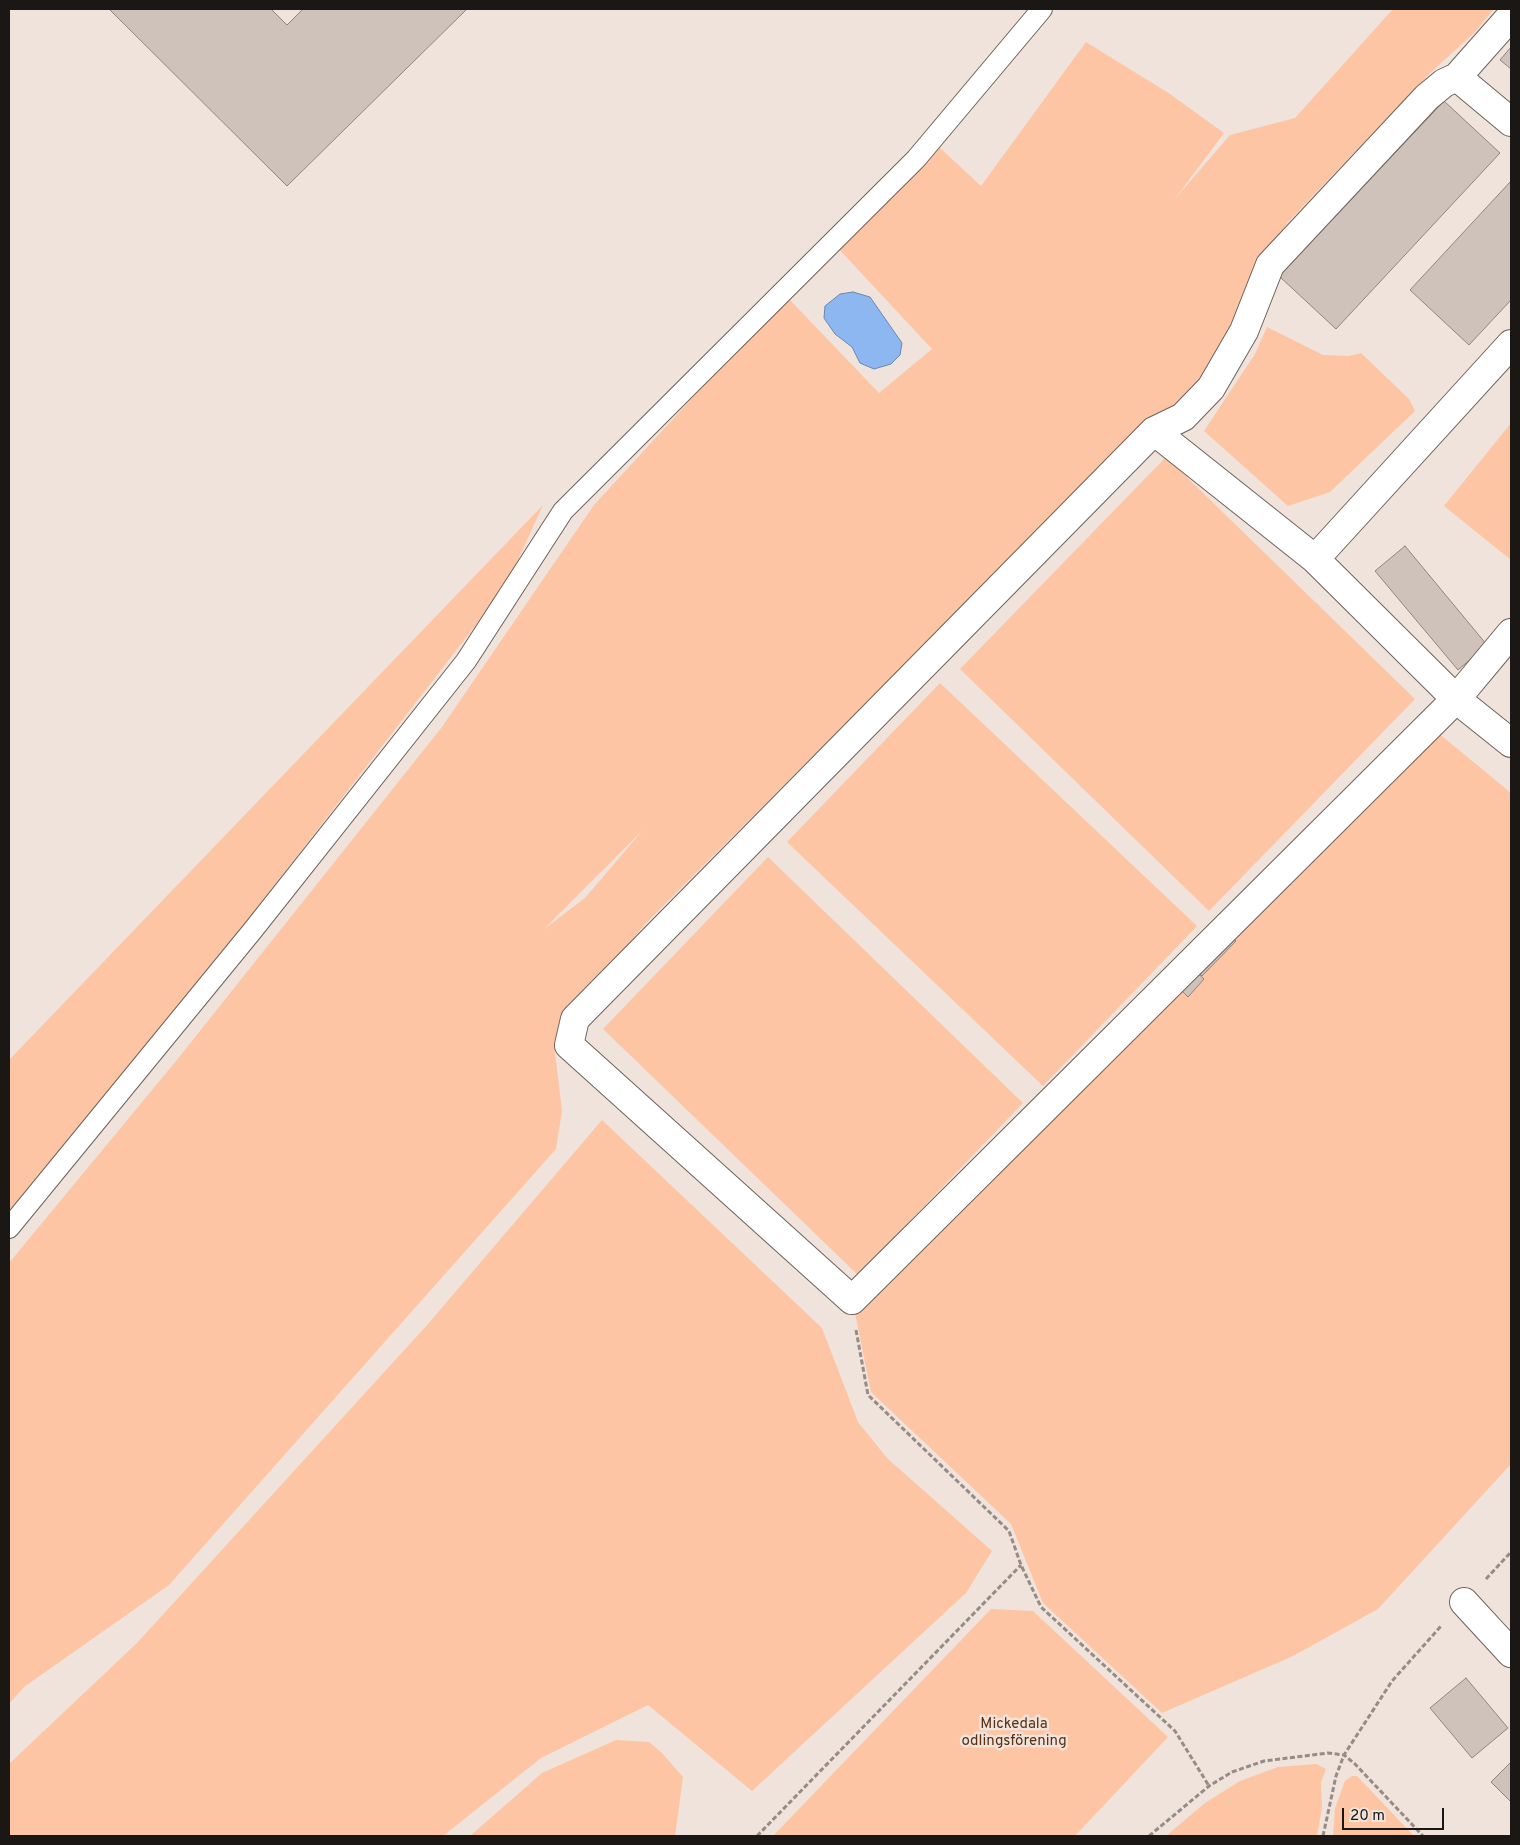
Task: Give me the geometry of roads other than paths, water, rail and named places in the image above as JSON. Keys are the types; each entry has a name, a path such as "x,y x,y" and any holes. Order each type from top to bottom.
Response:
{"street":[{"path":"1511,16 1456,77 1444,83 1428,97 1270,266 1244,331 1211,388 1184,417 1154,430 575,1019 568,1044 852,1300 1456,699 1511,633"},
{"path":"1456,77 1511,122"},
{"path":"1315,559 1511,344"},
{"path":"1154,430 1315,559 1456,699 1511,743"},
{"path":"1464,1602 1511,1653"}],"lane":[{"path":"9,1228 247,938 466,661 563,511 916,159 1042,9"}],"water":[{"path":"853,292 870,297 902,343 900,355 891,364 874,369 860,363 852,347 835,334 824,318 825,306 840,294"}],"park label":[{"name":"Mickedala odlingsförening","path":"1014,1734"}]}
